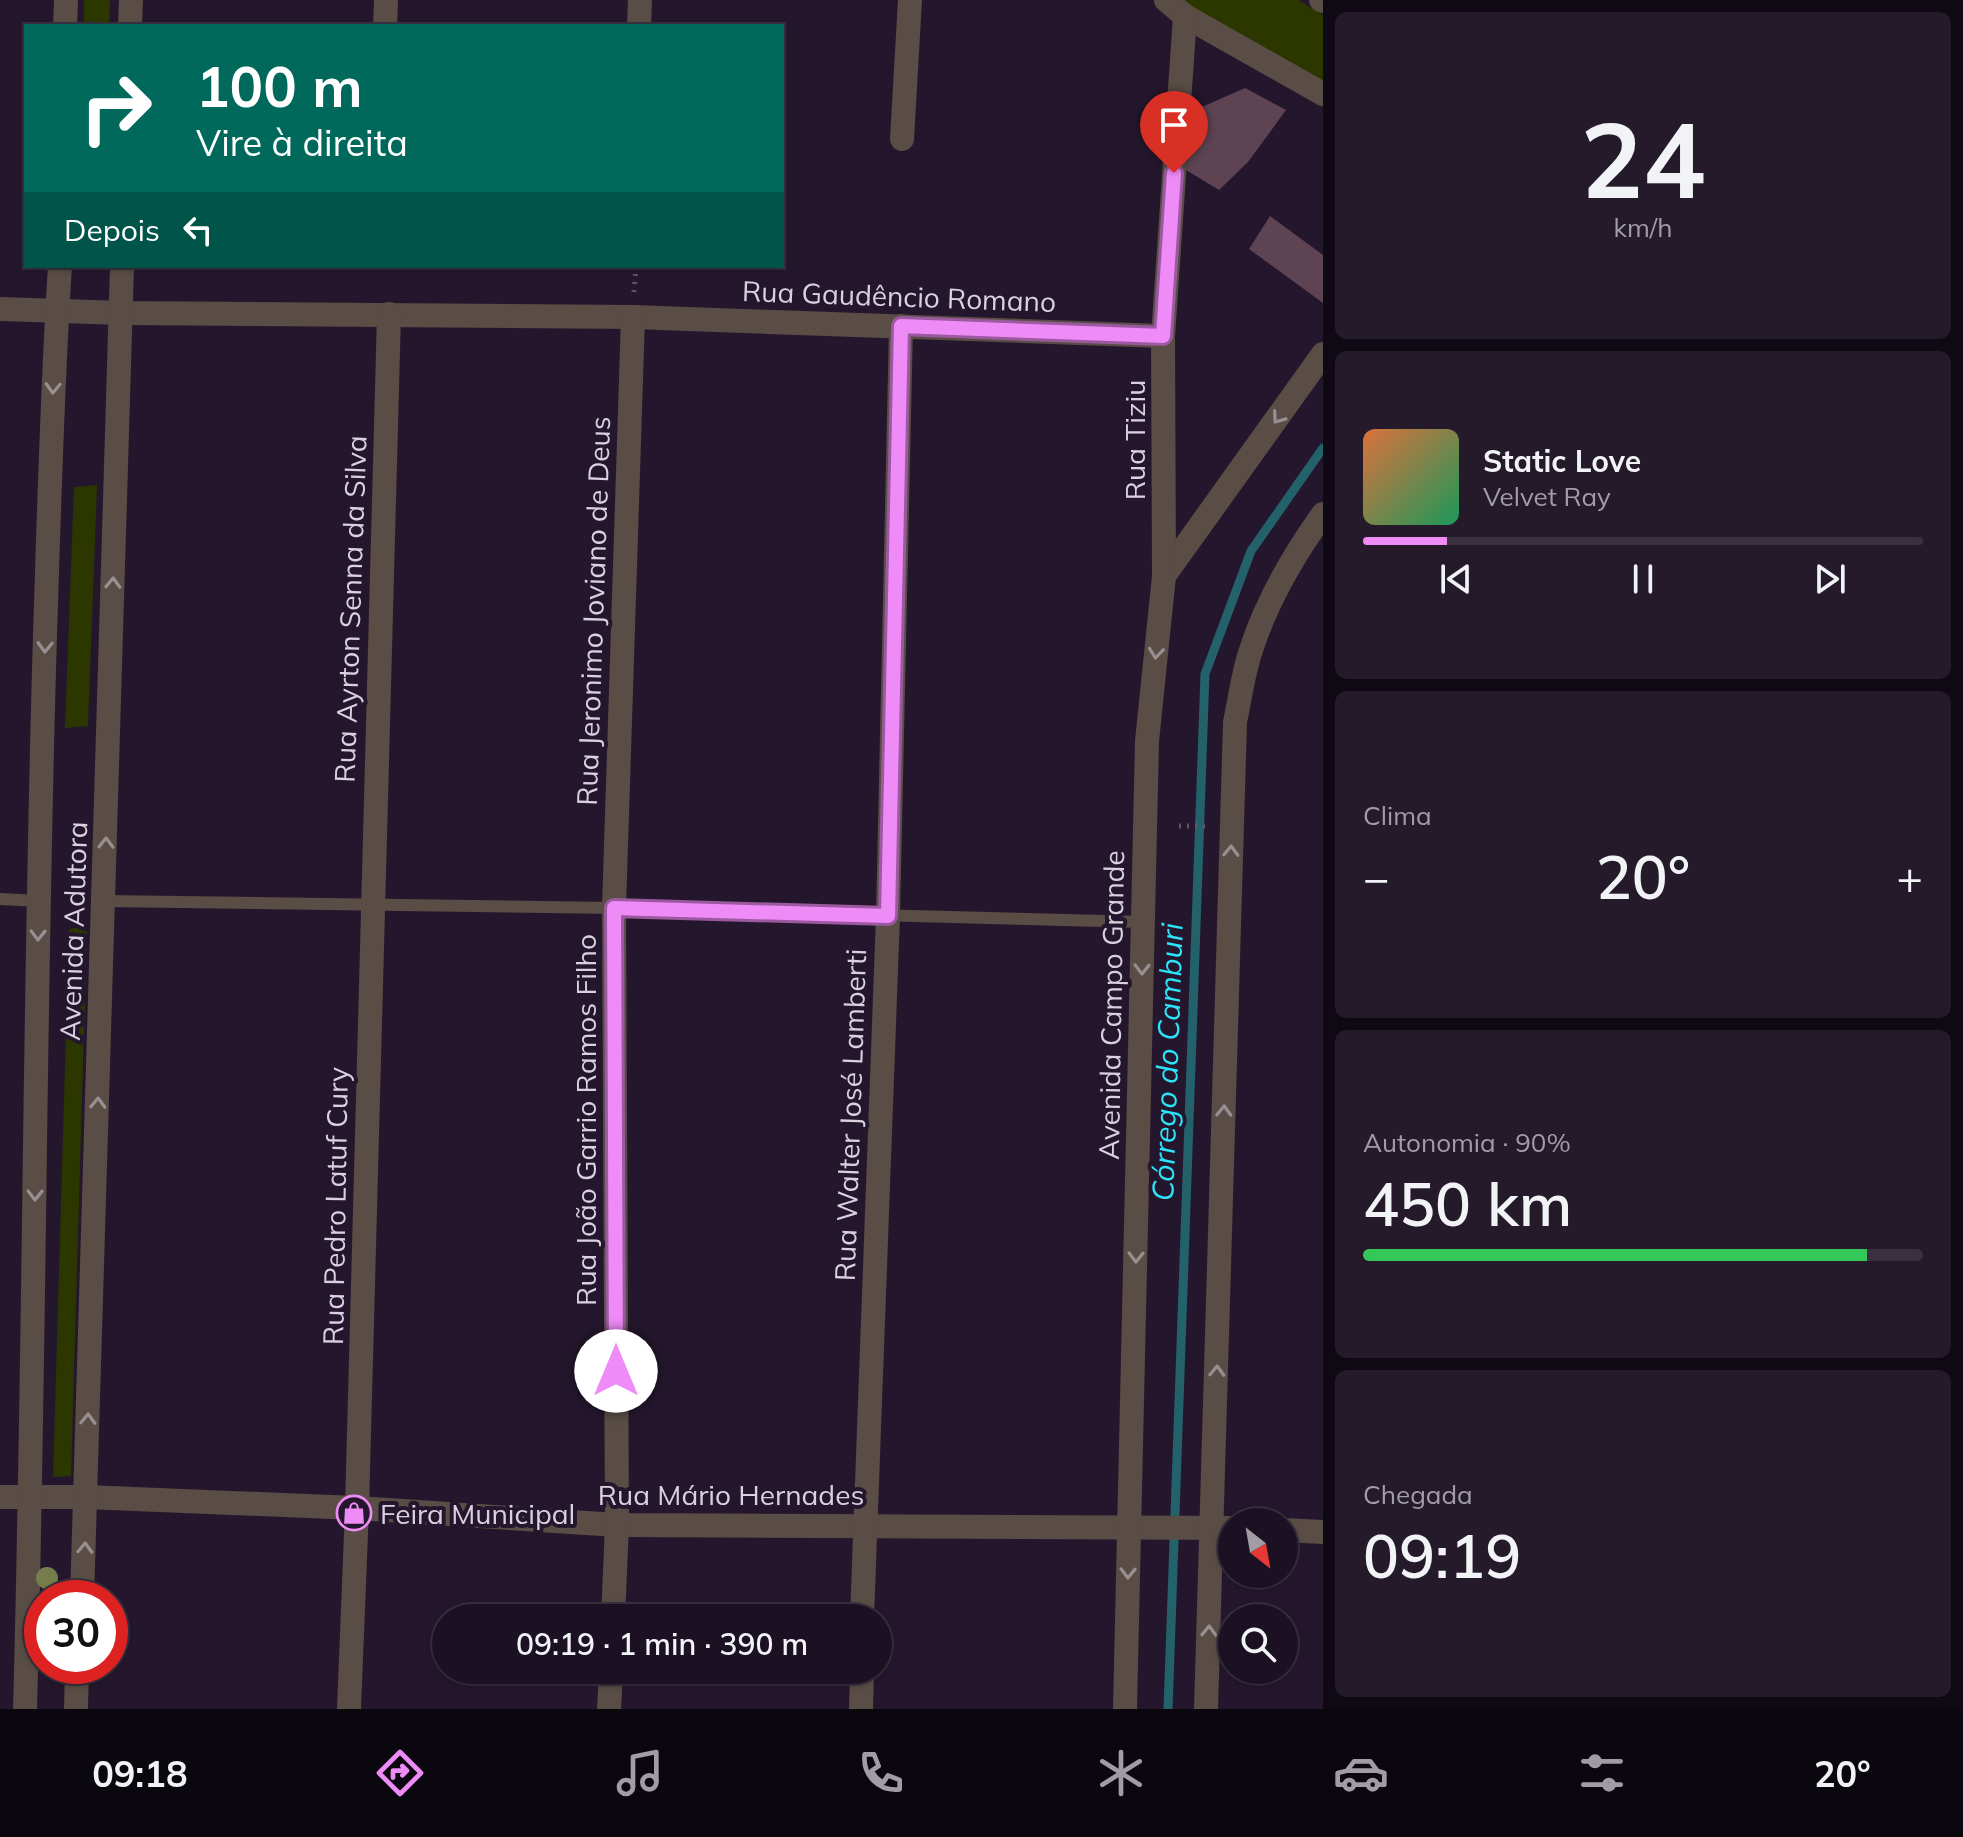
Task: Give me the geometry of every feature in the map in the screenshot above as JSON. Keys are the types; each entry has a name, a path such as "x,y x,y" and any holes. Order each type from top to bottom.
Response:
{"street":[{"path":"65,24 66,0"},
{"path":"130,24 131,0"},
{"path":"385,24 386,0"},
{"path":"639,24 640,0"},
{"path":"902,139 910,0"},
{"path":"1176,8 1323,94"},
{"name":"Rua Tiziu","path":"1164,576 1163,336 1176,8"},
{"name":"Avenida Adutora","path":"25,1709 39,901 60,268"},
{"name":"Avenida Adutora","path":"83,1580 122,268"},
{"name":"Rua Gaudêncio Romano","path":"0,309 122,313 633,317 1163,336"},
{"name":"Rua Ayrton Senna da Silva","path":"372,905 389,314"},
{"name":"Rua Jeronimo Joviano de Deus","path":"614,908 633,317"},
{"name":"Rua Walter José Lamberti","path":"862,1604 888,916 901,326"},
{"name":"Avenida Campo Grande","path":"1125,1709 1147,741 1164,576 1323,354"},
{"path":"1206,1709 1235,722 1250,652 1270,601 1297,551 1323,514"},
{"name":"Rua Pedro Latuf Cury","path":"349,1709 372,905"},
{"name":"Rua João Garrio Ramos Filho","path":"614,908 617,1525 614,1604"},
{"name":"Rua Mário Hernades","path":"0,1497 86,1497 357,1508 617,1525 1211,1527"},
{"path":"1298,1531 1323,1532"},
{"path":"76,1709 77,1684"},
{"path":"609,1709 610,1684"},
{"path":"861,1709 862,1684"}],"lane":[{"path":"0,899 39,901"},
{"path":"104,901 614,908 1143,922"}],"path":[{"path":"1179,826 1213,826"}],"green space":[{"path":"84,0 110,0 109,24 84,24"},
{"path":"1179,0 1298,0 1323,15 1323,85"},
{"path":"97,485 88,726 65,728 74,487"},
{"path":"87,926 71,1476 53,1477 69,929"}],"building":[{"path":"1245,88 1286,110 1248,162 1219,190 1186,170 1195,110"},
{"path":"1270,216 1323,255 1323,303 1249,249"}],"waterway":[{"name":"Córrego do Camburi","path":"1168,1709 1205,674 1251,551 1323,448"}],"place":[{"name":"Feira Municipal","path":"354,1513"}],"route":[{"path":"616,1371 614,908 888,916 901,326 1163,336 1174,173"}]}
